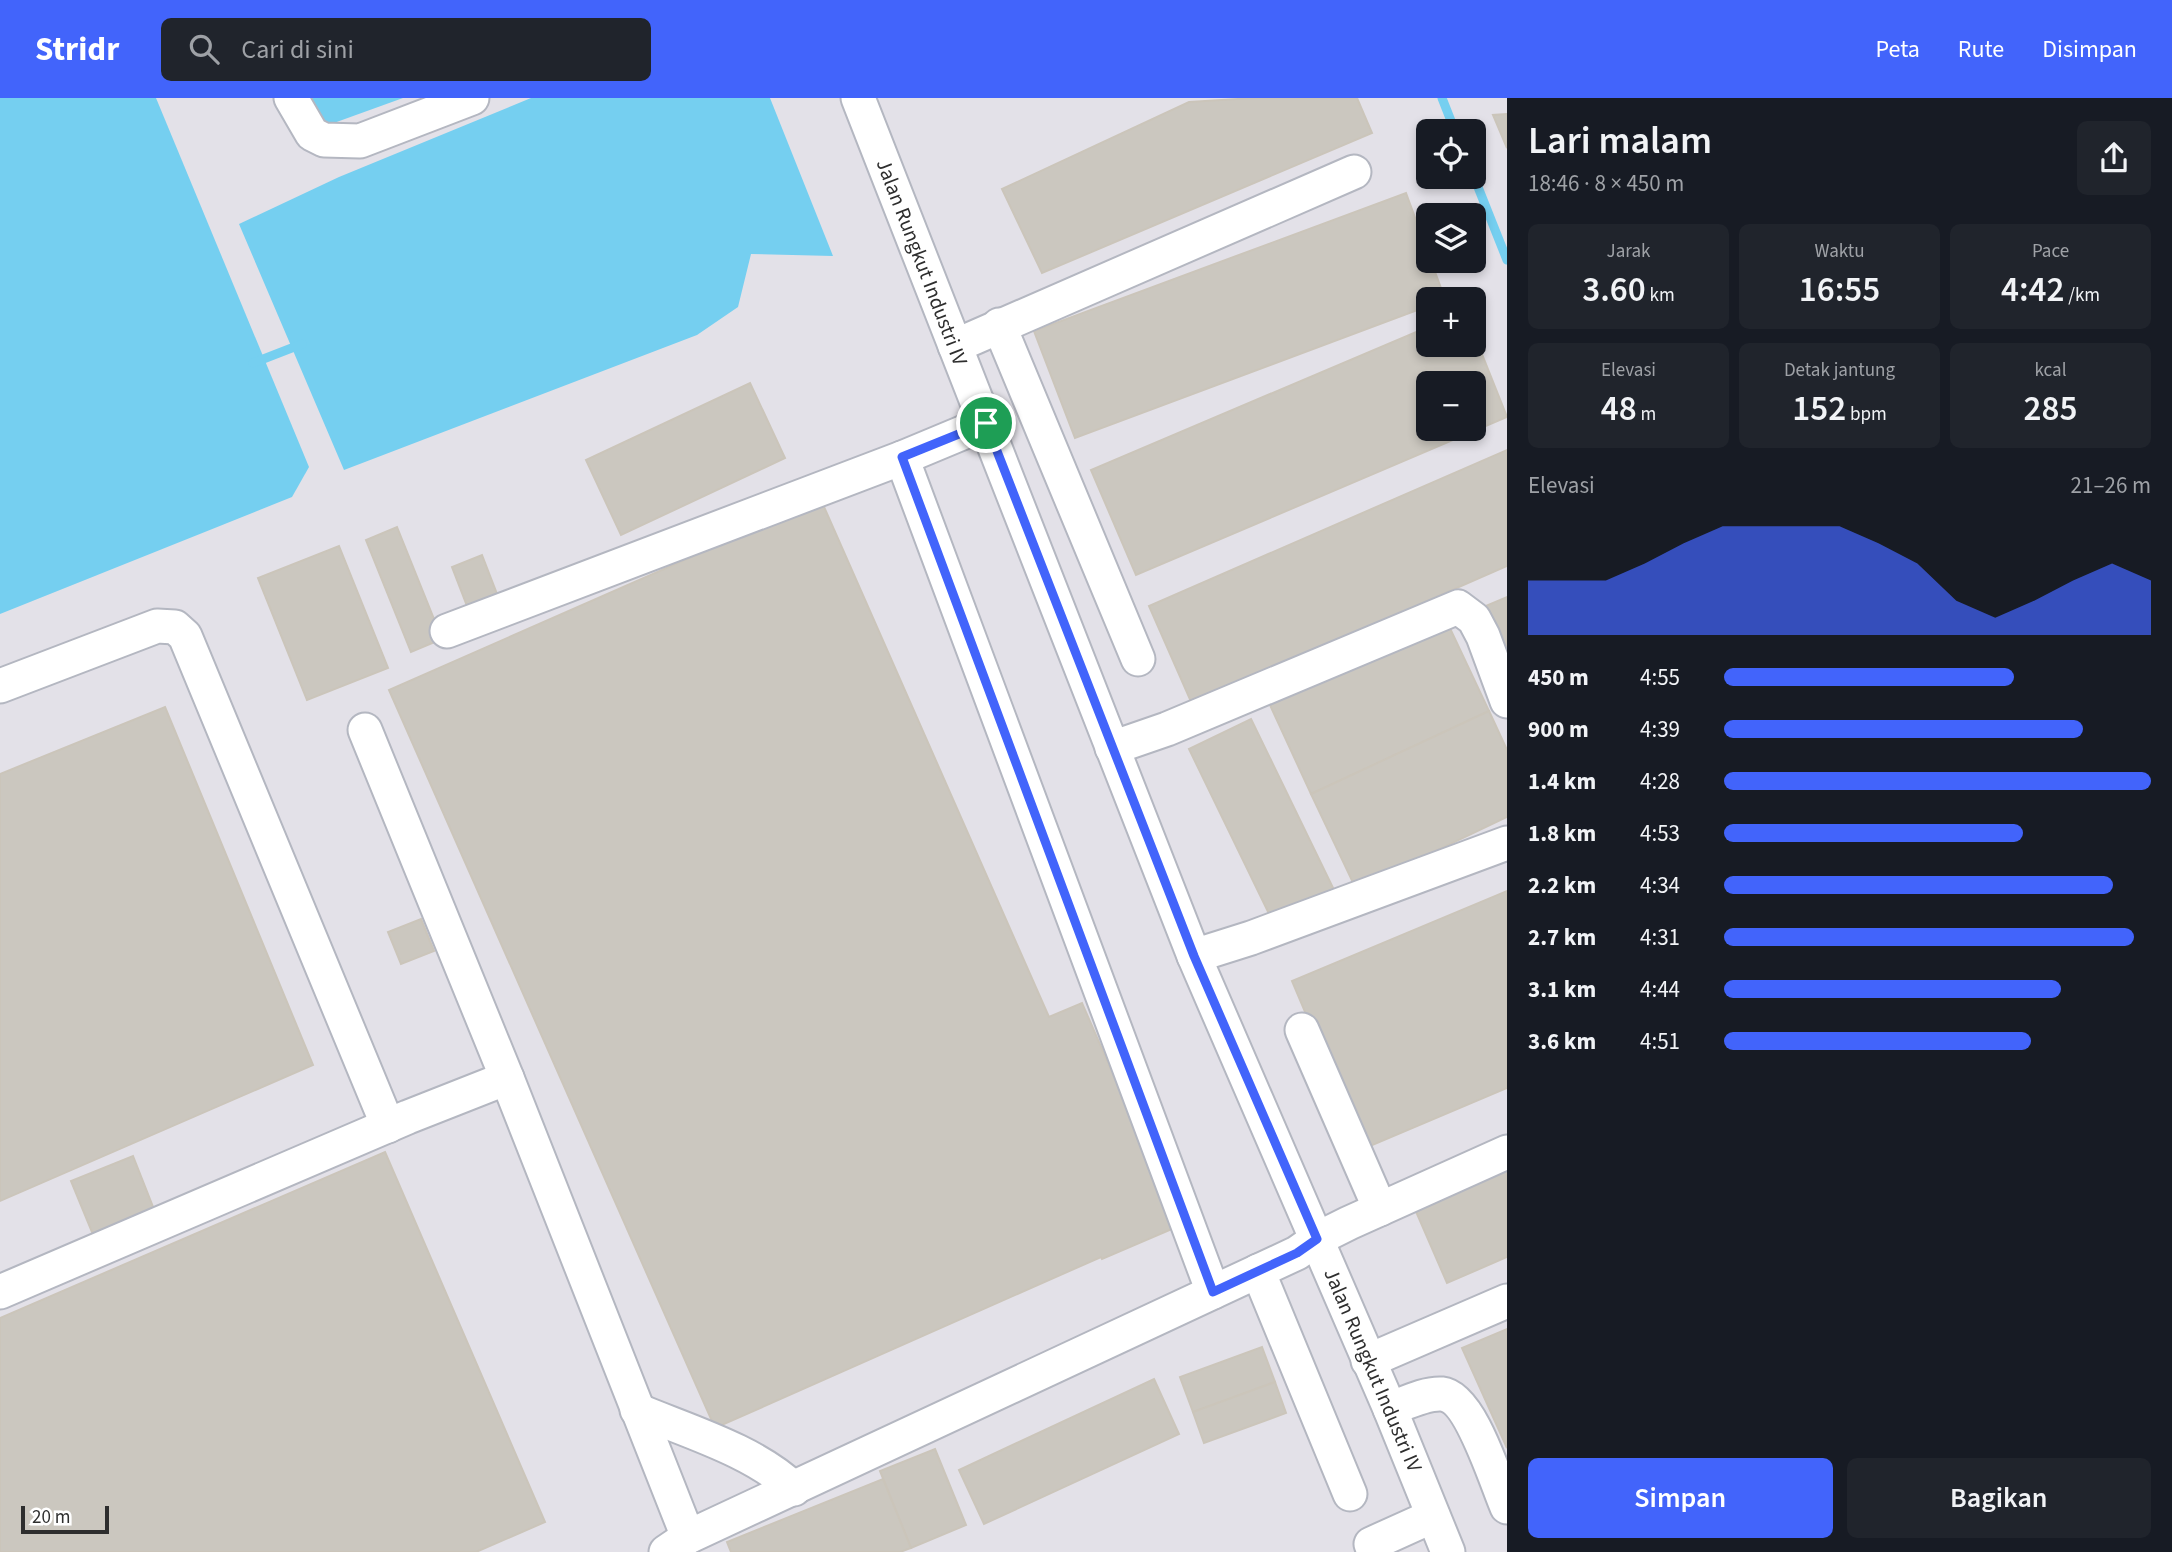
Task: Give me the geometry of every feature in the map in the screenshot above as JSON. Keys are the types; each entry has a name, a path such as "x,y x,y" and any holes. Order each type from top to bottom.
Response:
{"street":[{"path":"291,98 312,134 324,140 360,141 472,98"},
{"name":"Jalan Rungkut Industri IV","path":"858,98 1194,956 1390,1409 1448,1552"},
{"path":"955,345 1354,172"},
{"path":"999,324 1138,659"},
{"path":"447,631 986,423"},
{"path":"902,457 1213,1292"},
{"path":"1112,748 1167,729 1458,607 1474,618 1507,701"},
{"path":"0,686 158,626 175,627 185,636 398,1122"},
{"path":"365,730 637,1409 675,1547 1297,1253 1317,1239 1380,1209 1507,1152"},
{"path":"1194,956 1251,939 1507,843"},
{"path":"1302,1030 1380,1209"},
{"path":"0,1292 398,1122 507,1079"},
{"path":"1258,1271 1350,1494"},
{"path":"1368,1361 1507,1301"},
{"path":"1390,1409 1419,1398 1443,1394 1459,1402 1469,1416 1507,1507"},
{"path":"637,1409 760,1463 794,1489"},
{"path":"1366,1549 1433,1516"}],"shaded area":[{"path":"0,98 1507,98 1507,1552 0,1552"}],"water":[{"path":"0,98 156,98 309,467 292,497 0,614"},
{"path":"308,98 403,98 320,128"},
{"path":"531,98 770,98 833,256 751,254 738,307 697,335 344,470 239,224 339,177"}],"building":[{"path":"1254,98 1357,98 1372,133 1042,273 1002,189 1189,102"},
{"path":"1507,114 1507,148 1493,115"},
{"path":"1406,193 1416,220 1416,273 1435,273 1441,287 1416,287 1416,310 1075,438 1034,331"},
{"path":"1416,332 1416,357 1483,357 1507,417 1486,426 1486,371 1416,371 1416,441 1451,441 1136,575 1091,470"},
{"path":"750,383 785,458 621,535 586,460"},
{"path":"1507,450 1507,566 1192,704 1149,606"},
{"path":"821,500 1049,1017 1082,1003 1179,1226 1102,1259 1101,1257 715,1428 389,690"},
{"path":"397,527 442,639 411,652 366,540"},
{"path":"339,546 388,668 307,700 258,578"},
{"path":"482,555 497,594 467,606 452,567"},
{"path":"1507,597 1507,669 1481,608"},
{"path":"1447,622 1489,711 1311,794 1270,705"},
{"path":"165,707 313,1065 0,1201 0,774"},
{"path":"1489,711 1507,750 1507,817 1356,889 1311,794"},
{"path":"1251,719 1336,894 1274,924 1189,749"},
{"path":"1507,891 1507,1088 1363,1149 1292,981"},
{"path":"421,919 434,951 401,964 388,932"},
{"path":"385,1152 545,1522 476,1552 0,1552 0,1318"},
{"path":"133,1156 155,1212 94,1237 71,1181"},
{"path":"1507,1158 1507,1257 1447,1283 1411,1200"},
{"path":"1507,1329 1507,1448 1462,1348"},
{"path":"1262,1347 1275,1382 1193,1412 1180,1377"},
{"path":"1154,1379 1179,1434 984,1524 959,1470"},
{"path":"1275,1382 1286,1413 1204,1443 1193,1412"},
{"path":"935,1449 966,1525 911,1548 880,1471"},
{"path":"883,1479 911,1548 900,1552 731,1552 727,1542"}],"waterway":[{"path":"1442,98 1450,119"},
{"path":"1479,189 1507,260"},
{"path":"253,363 302,344"}],"route":[{"path":"986,423 1194,956 1317,1239 1297,1253 1213,1292 902,457 986,423"}]}
